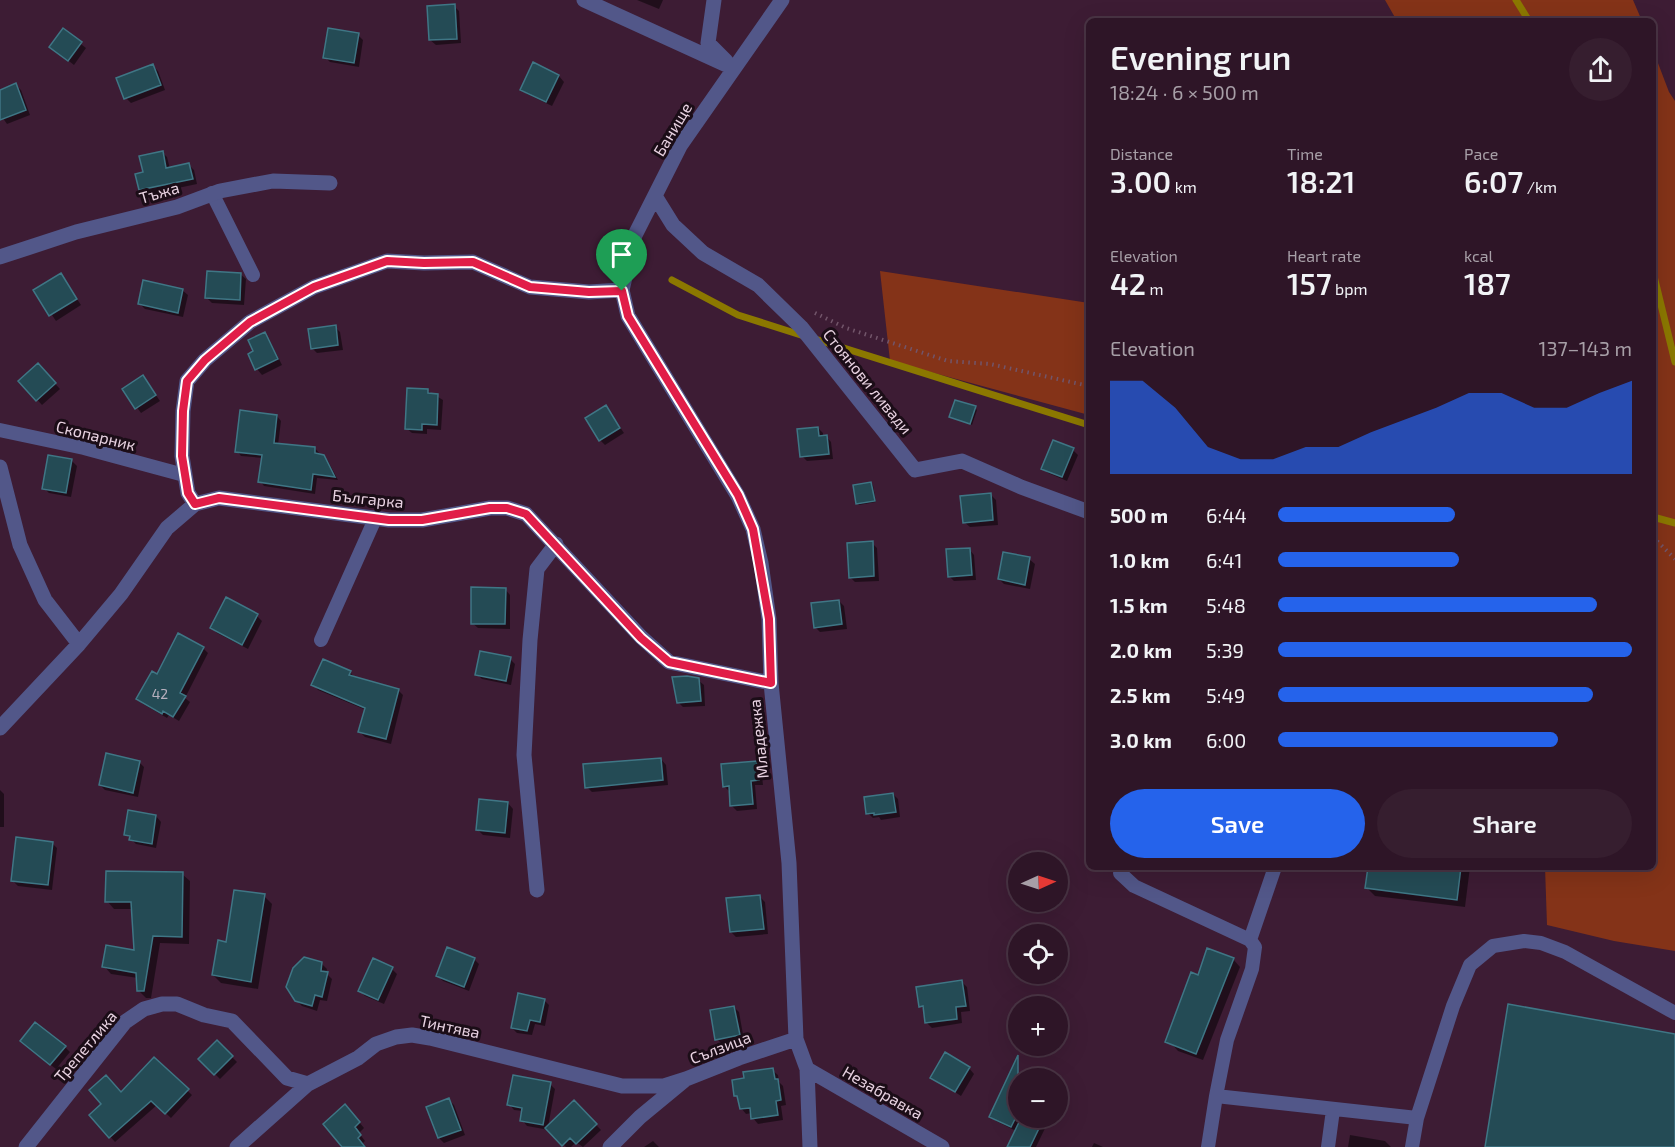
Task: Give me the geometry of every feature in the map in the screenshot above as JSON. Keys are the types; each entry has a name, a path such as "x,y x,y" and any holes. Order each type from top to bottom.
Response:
{"street":[{"path":"584,0 733,68"},
{"path":"714,0 708,43 733,68"},
{"name":"Банище","path":"622,291 635,235 680,146 782,0"},
{"name":"Тъжа","path":"0,257 76,232 177,207 212,193 273,181 330,183"},
{"name":"Стоянови ливади","path":"655,196 673,225 703,254 758,285 801,327 915,470 962,460 1021,487 1086,511"},
{"path":"0,728 79,644 122,594 167,528 195,504 188,493 182,456 183,411 187,381 205,360 250,322 314,287 387,261 473,262 530,287 589,292 622,291"},
{"name":"Младежка","path":"622,291 628,316 738,495 753,529 769,619 771,683 789,863 795,1039 807,1069 810,1147"},
{"path":"0,467 20,545 45,600 79,644"},
{"name":"Българка","path":"195,504 219,498 375,519 422,520 490,508 507,508 526,514 641,638 669,662 771,683"},
{"path":"537,890 524,755 530,640 537,569 555,544"},
{"name":"Трепетлика","path":"26,1147 125,1022 144,1009 177,1004 204,1015 231,1021 287,1078 308,1084"},
{"name":"Тинтява","path":"237,1147 308,1084 358,1058 376,1044 396,1037 412,1035 430,1038 613,1085 664,1086 686,1079"},
{"name":"Сълзица","path":"610,1147 640,1117 686,1079 795,1039"},
{"name":"Незабравка","path":"807,1069 942,1147"}],"lane":[{"path":"212,193 253,275"},
{"name":"Скопарник","path":"0,430 84,448 184,475"},
{"path":"321,640 375,519"},
{"path":"1250,940 1274,870"},
{"path":"1120,873 1134,886 1250,940 1255,947 1252,969 1227,1040 1208,1147"},
{"path":"1412,1147 1417,1118 1453,1006 1470,965 1493,946 1524,941 1566,952 1675,1013"},
{"path":"1216,1096 1417,1118"},
{"path":"1328,1147 1333,1110"}],"path":[{"path":"807,309 846,328 948,360 990,364 1086,385"},
{"path":"1656,540 1675,559"}],"shaded area":[{"path":"1385,0 1633,0 1641,18 1395,18"},
{"path":"1656,58 1669,92 1675,101 1675,951 1614,941 1547,925 1545,870 1656,870"},
{"path":"880,271 1086,303 1086,414 890,361"}],"building":[{"path":"455,4 457,39 429,40 427,6"},
{"path":"63,28 82,42 68,61 49,47"},
{"path":"328,28 359,33 354,63 323,58"},
{"path":"533,62 559,75 546,102 520,90"},
{"path":"153,64 161,85 124,99 116,78"},
{"path":"16,83 26,110 0,120 0,90"},
{"path":"163,151 166,168 189,163 193,179 139,190 135,174 143,172 139,156"},
{"path":"207,271 241,273 240,300 205,298"},
{"path":"61,273 77,299 49,316 33,290"},
{"path":"143,280 183,289 178,313 138,304"},
{"path":"336,325 338,345 311,349 308,329"},
{"path":"265,332 278,359 255,370 248,354 253,351 248,340"},
{"path":"38,363 56,383 36,401 18,381"},
{"path":"143,375 156,395 135,409 122,389"},
{"path":"407,388 428,389 428,393 438,394 437,425 422,424 422,430 405,429"},
{"path":"955,400 976,406 970,424 949,417"},
{"path":"606,405 620,428 599,441 585,418"},
{"path":"240,410 277,415 274,443 315,447 315,453 324,455 335,477 313,474 311,490 258,482 262,455 235,452"},
{"path":"818,427 819,436 827,435 829,454 800,457 797,429"},
{"path":"1053,440 1074,448 1062,477 1041,469"},
{"path":"48,455 72,459 66,493 42,489"},
{"path":"871,482 875,501 856,504 853,485"},
{"path":"991,493 993,520 963,523 960,496"},
{"path":"873,541 874,576 849,578 847,543"},
{"path":"970,548 972,575 948,577 946,549"},
{"path":"1003,552 1030,557 1025,585 998,579"},
{"path":"471,587 506,588 505,624 471,624"},
{"path":"226,597 258,614 242,645 210,628"},
{"path":"839,600 842,624 814,628 811,603"},
{"path":"178,633 204,647 180,693 186,696 173,717 163,711 162,714 136,699 152,671 157,674"},
{"path":"480,651 511,657 506,681 475,675"},
{"path":"323,659 351,671 349,675 399,689 386,739 358,732 365,708 311,685"},
{"path":"672,677 699,678 701,701 677,703"},
{"path":"106,753 140,761 133,793 99,785"},
{"path":"661,758 663,780 585,788 583,764"},
{"path":"757,761 759,780 751,781 753,804 730,806 729,786 723,787 721,764"},
{"path":"893,793 896,812 866,814 864,797"},
{"path":"479,799 508,802 505,833 476,830"},
{"path":"128,810 156,815 152,844 129,840 130,836 124,835"},
{"path":"16,837 53,842 48,885 11,881"},
{"path":"1368,870 1461,870 1457,900 1365,888"},
{"path":"106,871 183,872 182,937 153,936 144,991 137,991 136,973 102,967 106,945 134,950 131,902 105,902"},
{"path":"234,890 265,894 251,982 212,975 218,940 226,942"},
{"path":"760,895 764,929 730,932 726,898"},
{"path":"447,947 475,958 464,987 436,976"},
{"path":"1207,948 1234,958 1196,1054 1165,1042 1191,972 1198,975"},
{"path":"304,957 322,962 321,971 328,972 322,997 315,995 312,1006 295,1001 286,987 293,968"},
{"path":"373,958 393,967 378,1000 358,991"},
{"path":"962,980 966,1006 956,1007 957,1019 925,1023 923,1006 919,1007 916,987"},
{"path":"518,993 545,999 540,1022 530,1020 527,1031 511,1028"},
{"path":"1508,1004 1675,1034 1675,1147 1485,1147"},
{"path":"734,1006 740,1035 715,1040 710,1010"},
{"path":"35,1022 66,1046 50,1065 20,1041"},
{"path":"217,1040 233,1056 214,1075 198,1059"},
{"path":"945,1052 970,1067 955,1092 930,1078"},
{"path":"1018,1056 1018,1056 1018,1068 1012,1068"},
{"path":"154,1057 189,1089 165,1114 151,1101 109,1138 89,1115 101,1104 89,1090 106,1075 121,1092"},
{"path":"773,1068 775,1079 778,1079 781,1100 776,1101 778,1115 751,1119 750,1108 740,1109 737,1096 734,1096 732,1080 744,1078 743,1072"},
{"path":"513,1075 551,1082 543,1125 520,1121 522,1108 507,1105"},
{"path":"1008,1076 1008,1126 989,1117"},
{"path":"449,1098 461,1130 438,1138 426,1107"},
{"path":"574,1100 597,1124 576,1144 570,1138 562,1146 545,1128"},
{"path":"345,1104 360,1122 355,1127 361,1135 358,1138 365,1147 342,1147 323,1124"},
{"path":"1016,1128 1039,1128 1030,1147 1007,1147"}],"waterway":[{"path":"1516,0 1527,18"},
{"path":"672,280 738,315 804,336"},
{"path":"1656,284 1675,362"},
{"path":"815,339 1086,424"},
{"path":"1656,518 1675,523"}],"route":[{"path":"387,261 473,262 530,287 589,292 622,291 628,316 738,495 753,529 761,563 769,619 771,683 669,662 641,638 526,514 507,508 490,508 422,520 389,520 219,498 195,504 188,493 182,456 183,411 187,381 205,360 250,322 314,287 387,261"}]}
